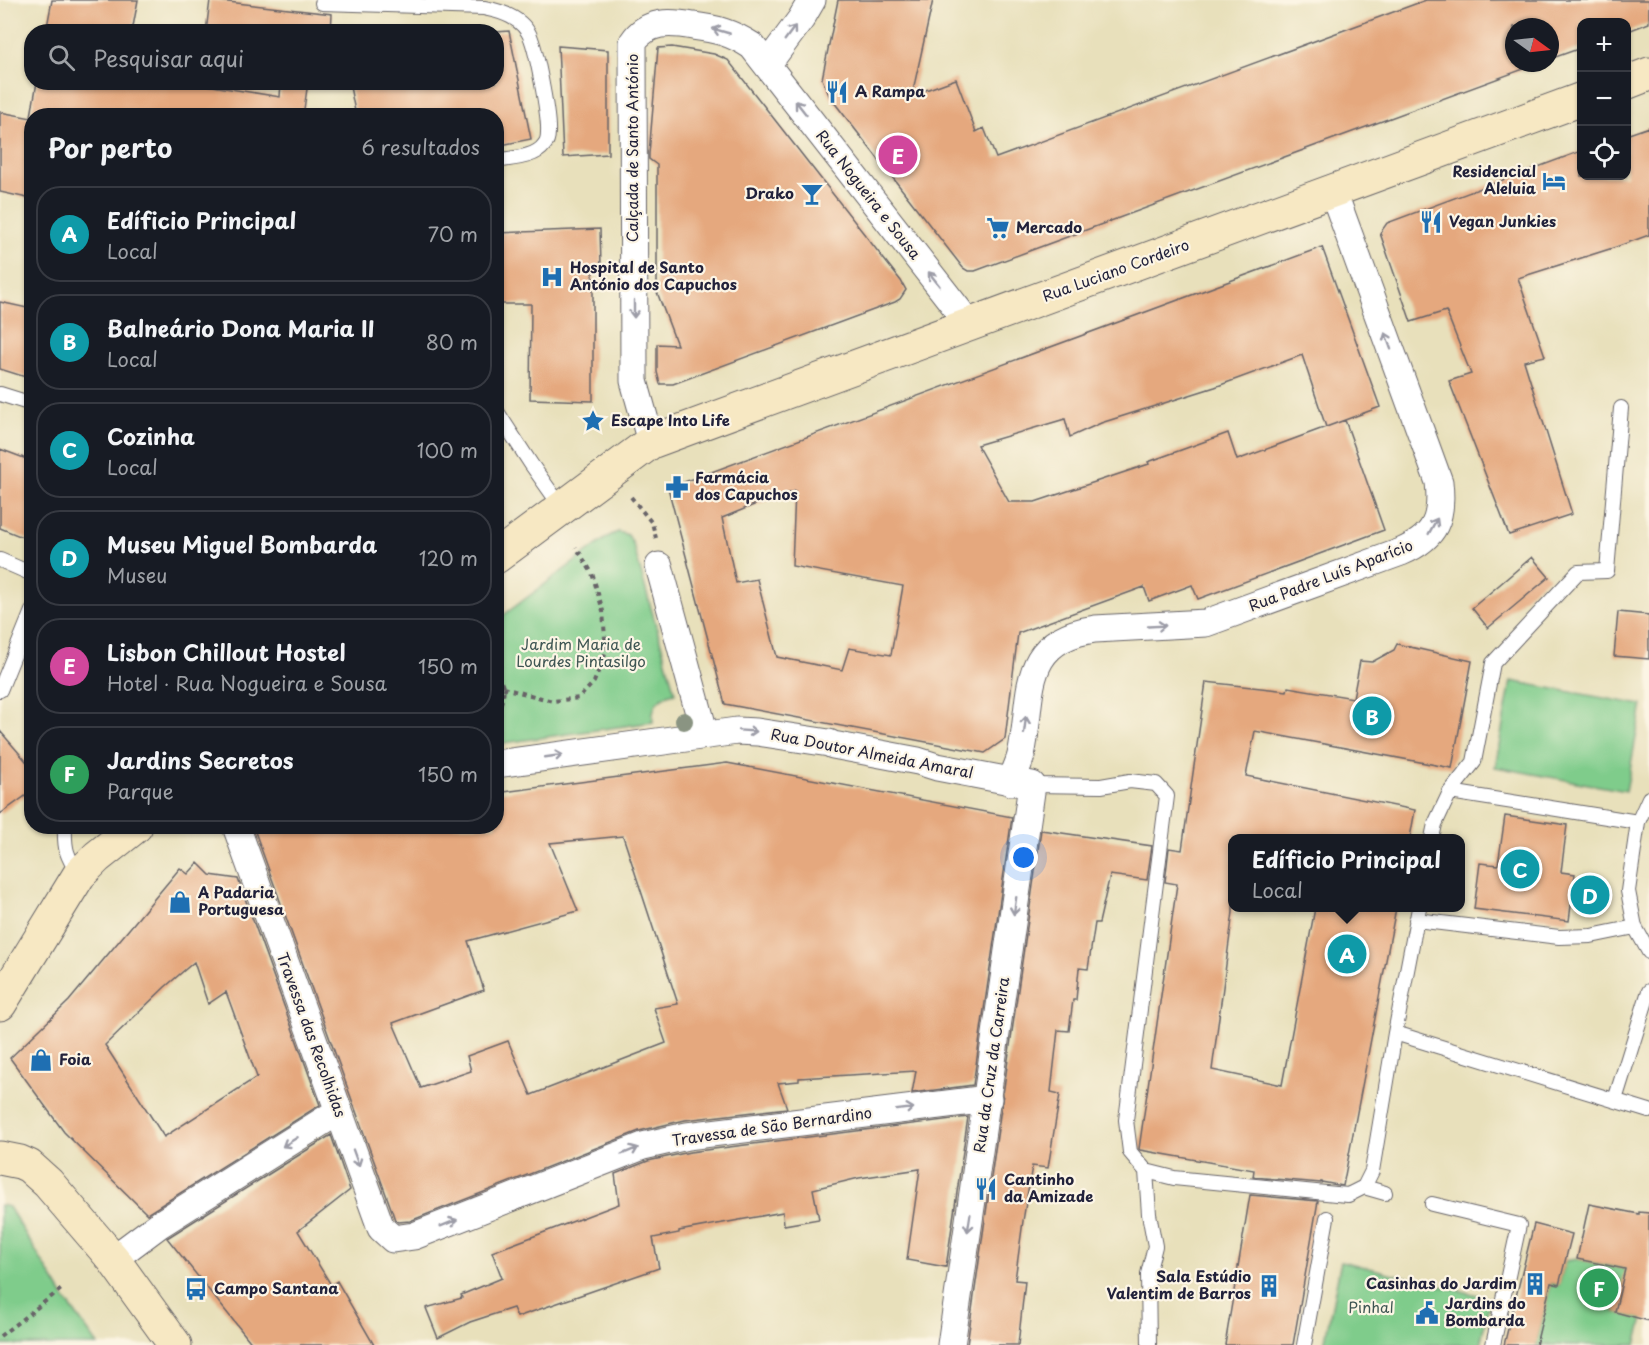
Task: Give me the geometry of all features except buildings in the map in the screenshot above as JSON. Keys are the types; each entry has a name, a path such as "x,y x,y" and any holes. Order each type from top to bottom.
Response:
{"street":[{"path":"767,65 812,0"},
{"name":"Calçada de Santo António","path":"651,442 634,381 633,42 642,32 660,23 674,22 716,29 734,35 752,46 767,65"},
{"name":"Rua Nogueira e Sousa","path":"767,65 970,325"},
{"path":"1631,81 1649,74"},
{"name":"Rua Luciano Cordeiro","path":"504,551 651,442 1577,100"},
{"name":"Rua Padre Luís Aparício","path":"1022,784 1021,756 1033,675 1040,660 1063,638 1095,629 1206,623 1415,546 1434,526 1441,500 1439,482 1333,191"},
{"path":"658,566 705,735"},
{"name":"Rua Doutor Almeida Amaral","path":"504,763 737,731 829,743 918,761 937,768 1022,784"},
{"name":"Rua da Cruz da Carreira","path":"951,1345 988,1099 1022,784"},
{"path":"0,1004 79,875 97,856 126,834"},
{"name":"Travessa das Recolhidas","path":"239,834 381,1227 393,1239"},
{"name":"Travessa de São Bernardino","path":"393,1239 414,1236 643,1146 687,1136 988,1099"},
{"path":"113,1259 160,1224 339,1111"},
{"path":"0,1158 29,1166 40,1174 113,1259 175,1345"}],"lane":[{"path":"322,3 484,8 504,13 518,21 528,31 533,43 548,118 548,136 544,146 537,152 504,159"},
{"path":"0,394 24,402"},
{"path":"1433,834 1450,792 1474,762 1494,663 1578,572 1607,571 1621,408"},
{"path":"504,422 562,508"},
{"path":"0,560 24,570"},
{"path":"0,690 24,631"},
{"path":"1022,784 1101,786 1130,781 1156,784 1167,796 1126,1120 1130,1152 1146,1171 1174,1178 1336,1194 1348,1194 1364,1187 1385,1193"},
{"path":"1450,792 1638,822"},
{"path":"1649,798 1638,822 1628,891 1635,927 1649,952"},
{"path":"64,834 67,857 79,875"},
{"path":"1364,1187 1371,1170 1418,914 1559,937 1591,936 1635,927"},
{"path":"1615,1100 1649,991"},
{"path":"1395,1033 1649,1111"},
{"path":"1146,1171 1149,1214 1155,1246 1148,1274 1149,1345"},
{"path":"1432,1204 1520,1226 1493,1345"},
{"path":"1304,1345 1327,1218"}],"path":[{"path":"635,503 652,523 660,551 658,566"},
{"path":"504,688 553,701 579,698 594,682 606,652 603,611 592,573 576,547"},
{"path":"0,1336 64,1287"}],"green space":[{"name":"Jardim Maria de Lourdes Pintasilgo","path":"618,532 628,535 633,544 675,693 660,699 653,711 653,722 504,743 504,615 609,536"},
{"path":"1511,681 1642,705 1626,791 1495,767"},
{"path":"0,1205 9,1207 65,1299 98,1345 0,1345"},
{"path":"1577,1259 1643,1273 1620,1290 1615,1312 1643,1319 1636,1345 1536,1345 1551,1283 1559,1285 1565,1261"},
{"name":"Pinhal","path":"1341,1261 1490,1298 1480,1345 1324,1345"}],"place":[{"name":"A Rampa","path":"837,92"},
{"name":"Lisbon Chillout Hostel","path":"898,155"},
{"name":"Residencial Aleluia","path":"1554,181"},
{"name":"Drako","path":"812,194"},
{"name":"Vegan Junkies","path":"1431,222"},
{"name":"Mercado","path":"998,228"},
{"name":"Hospital de Santo António dos Capuchos","path":"552,277"},
{"name":"Escape Into Life","path":"593,421"},
{"name":"Farmácia dos Capuchos","path":"677,487"},
{"name":"Balneário Dona Maria II","path":"1372,716"},
{"name":"Cozinha","path":"1520,869"},
{"name":"Museu Miguel Bombarda","path":"1590,895"},
{"name":"A Padaria Portuguesa","path":"180,902"},
{"name":"Edíficio Principal","path":"1347,954"},
{"name":"Foia","path":"41,1060"},
{"name":"Cantinho da Amizade","path":"986,1189"},
{"name":"Casinhas do Jardim","path":"1535,1284"},
{"name":"Sala Estúdio Valentim de Barros","path":"1269,1286"},
{"name":"Jardins Secretos","path":"1599,1288"},
{"name":"Campo Santana","path":"196,1289"},
{"name":"Jardins do Bombarda","path":"1427,1313"}]}
